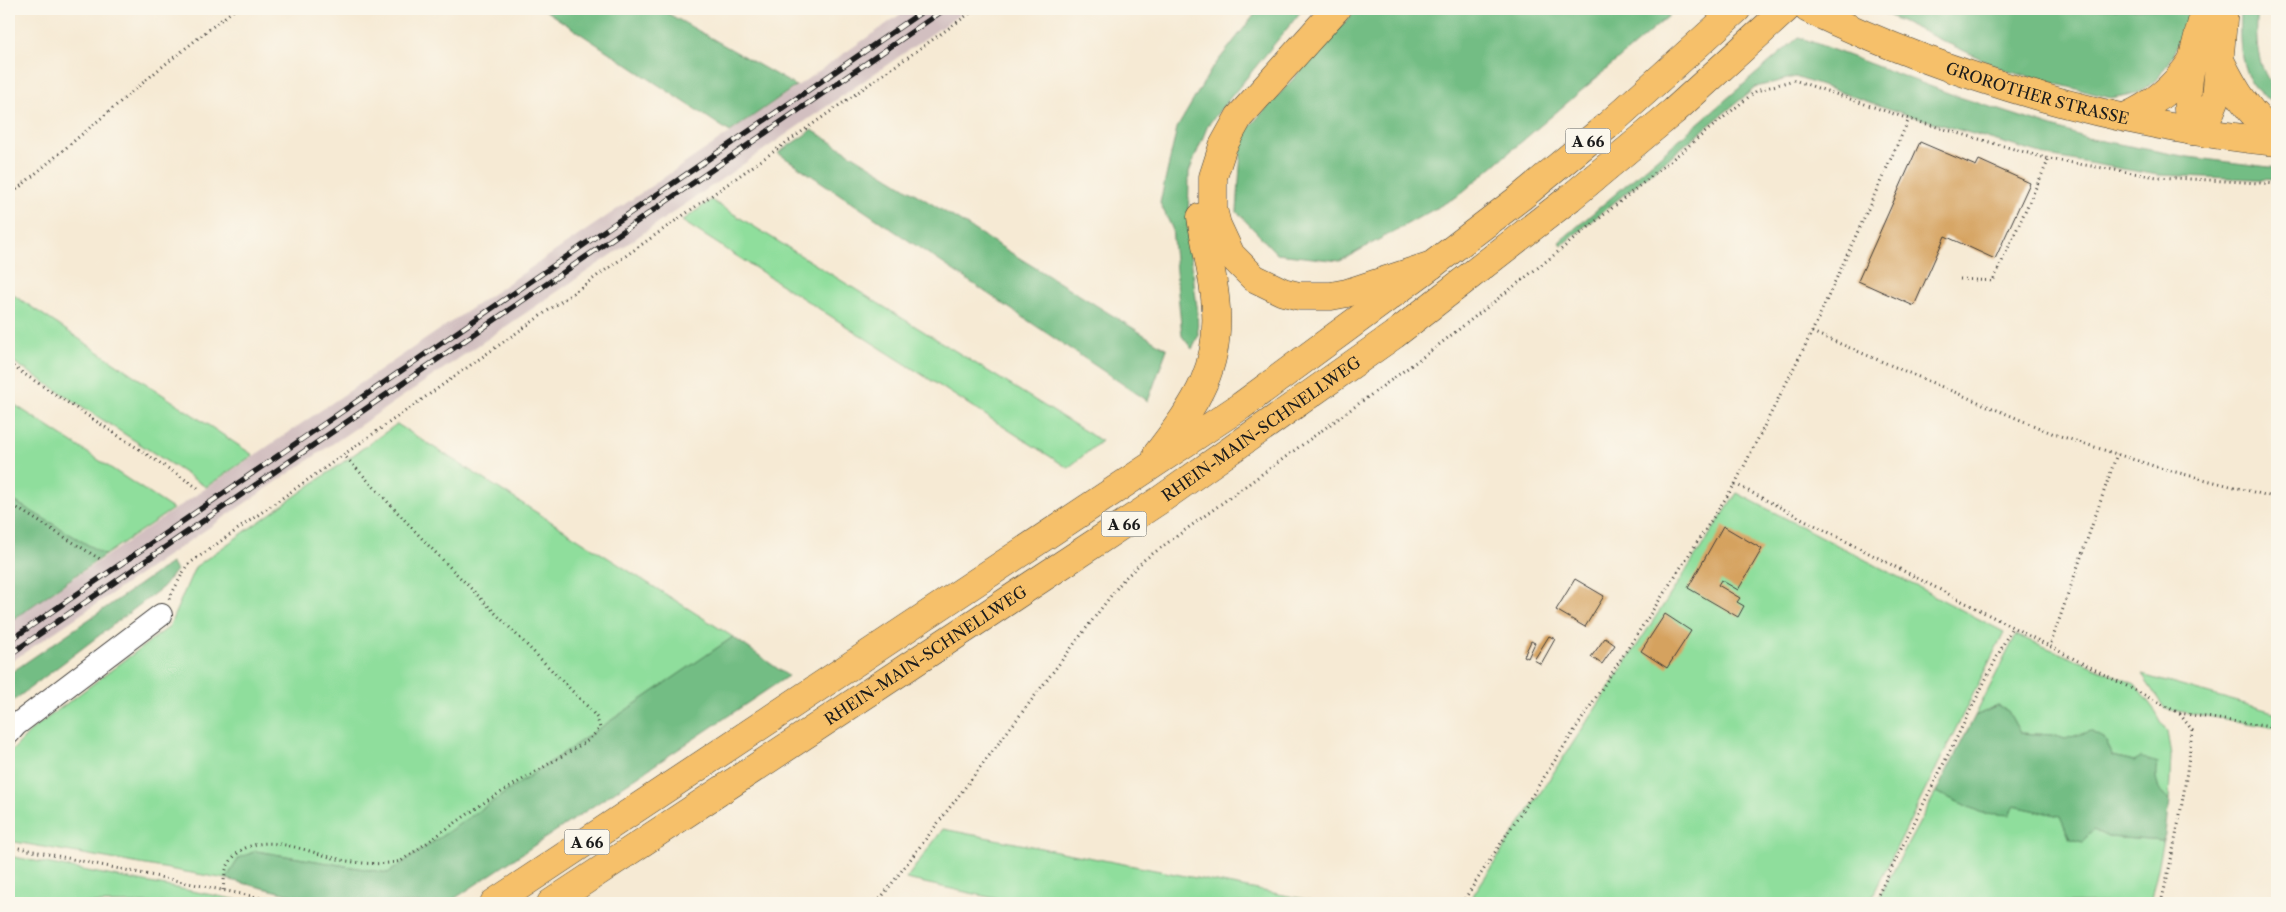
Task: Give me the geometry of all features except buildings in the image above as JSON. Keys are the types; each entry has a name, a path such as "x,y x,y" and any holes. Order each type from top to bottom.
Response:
{"main road":[{"path":"1142,473 1197,398 1205,382 1215,347 1217,330 1215,296 1200,207 1202,175 1211,145 1218,129 1238,102 1321,9"},
{"path":"1336,9 1239,117 1230,131 1217,161 1213,177 1213,209 1217,225 1231,255 1242,268 1268,286 1299,296 1331,296 1347,293 1432,264"},
{"name":"A 66","path":"1432,264 1521,197 1606,126 1737,9"},
{"name":"RHEIN-MAIN-SCHNELLWEG","path":"551,903 1160,500 1394,335 1585,186 1681,105 1786,9"},
{"name":"GROROTHER STRASSE","path":"1808,9 1955,69 2049,98 2191,131 2277,142"},
{"path":"2191,131 2187,93 2192,61 2206,9"},
{"path":"2191,131 2204,120 2214,106 2218,90 2224,9"},
{"path":"2219,59 2231,84 2247,107 2266,127 2277,135"},
{"path":"2125,117 2145,108 2163,95 2184,73 2192,61"},
{"name":"RHEIN-MAIN-SCHNELLWEG","path":"494,903 1142,473 1257,394 1432,264"}],"lane":[{"path":"9,733 16,725 161,615"}],"path":[{"path":"9,196 158,70 235,9"},
{"path":"161,615 187,565 976,9"},
{"path":"877,903 1123,580 1144,560 1431,351 1562,248 1756,90 1794,80 1909,119 2049,159 2157,177 2277,184"},
{"path":"1462,903 1735,484 1812,332 1909,119"},
{"path":"1960,279 1993,281 2049,159"},
{"path":"1812,332 2054,434 2160,468 2277,498"},
{"path":"9,364 201,490"},
{"path":"223,890 226,869 234,856 246,847 257,843 291,846 346,861 385,864 401,860 488,800 589,740 600,728 597,718 588,708 428,545 344,454"},
{"path":"2051,643 2117,454"},
{"path":"1735,484 2179,713 2277,728"},
{"path":"9,503 100,559"},
{"path":"1874,903 2011,628"},
{"path":"2161,903 2175,845 2192,738 2192,730 2179,713"},
{"path":"9,846 285,903"}],"shaded area":[{"path":"908,9 968,9 613,254 9,663 9,622 731,132"}],"green space":[{"path":"543,9 660,9 796,86 730,132"},
{"path":"1259,9 1303,9 1208,125 1189,172 1188,236 1197,307 1198,336 1192,349 1182,336 1172,228 1160,203 1177,128 1211,70"},
{"path":"1357,9 1677,9 1458,196 1340,261 1277,254 1237,212 1242,135"},
{"path":"1875,9 2191,9 2186,27 2171,58 2157,80 2137,93 2111,98 2007,71"},
{"path":"2240,9 2258,9 2258,53 2265,73 2277,91 2277,102 2264,96 2248,76 2241,50"},
{"path":"1799,37 1956,96 2087,138 2188,157 2277,168 2277,180 2158,175 2048,156 1905,114 1795,77 1756,87 1562,245 1559,242"},
{"path":"812,130 1167,349 1148,401 778,153"},
{"path":"711,200 1101,441 1068,468 682,221"},
{"path":"9,292 253,455 206,487 9,359"},
{"path":"9,401 173,509 105,555 9,498"},
{"path":"397,424 733,637 388,873 256,851 239,858 226,879 9,841 9,754 34,728 169,627 195,567"},
{"path":"1737,493 2004,632 1869,903 1468,903"},
{"path":"9,498 105,555 9,622"},
{"path":"171,563 176,570 163,587 9,704 9,674"},
{"path":"2016,635 2135,684 2156,712 2167,732 2171,755 2169,801 2158,790 2155,774 2134,761 2113,756 2104,738 2065,739 2053,735 2020,733 2008,711 1998,706 1975,716"},
{"path":"733,637 788,676 448,903 325,903 226,879 239,858 256,851 388,873"},
{"path":"2142,675 2277,713 2277,728 2165,709"},
{"path":"1998,706 2008,711 2020,733 2053,735 2065,739 2090,731 2104,738 2113,756 2134,761 2141,757 2157,763 2157,784 2169,801 2164,841 2108,837 2093,830 2083,842 2070,839 2060,816 2014,806 2009,815 1982,813 1936,792 1975,716"},
{"path":"1936,792 1982,813 2014,806 2061,816 2070,839 2083,842 2093,829 2108,837 2164,841 2150,903 1876,903"},
{"path":"943,829 1325,903 1016,903 906,879"},
{"path":"9,856 254,903 9,903"}],"railway":[{"path":"9,641 926,9"},
{"path":"9,655 945,9"}]}
